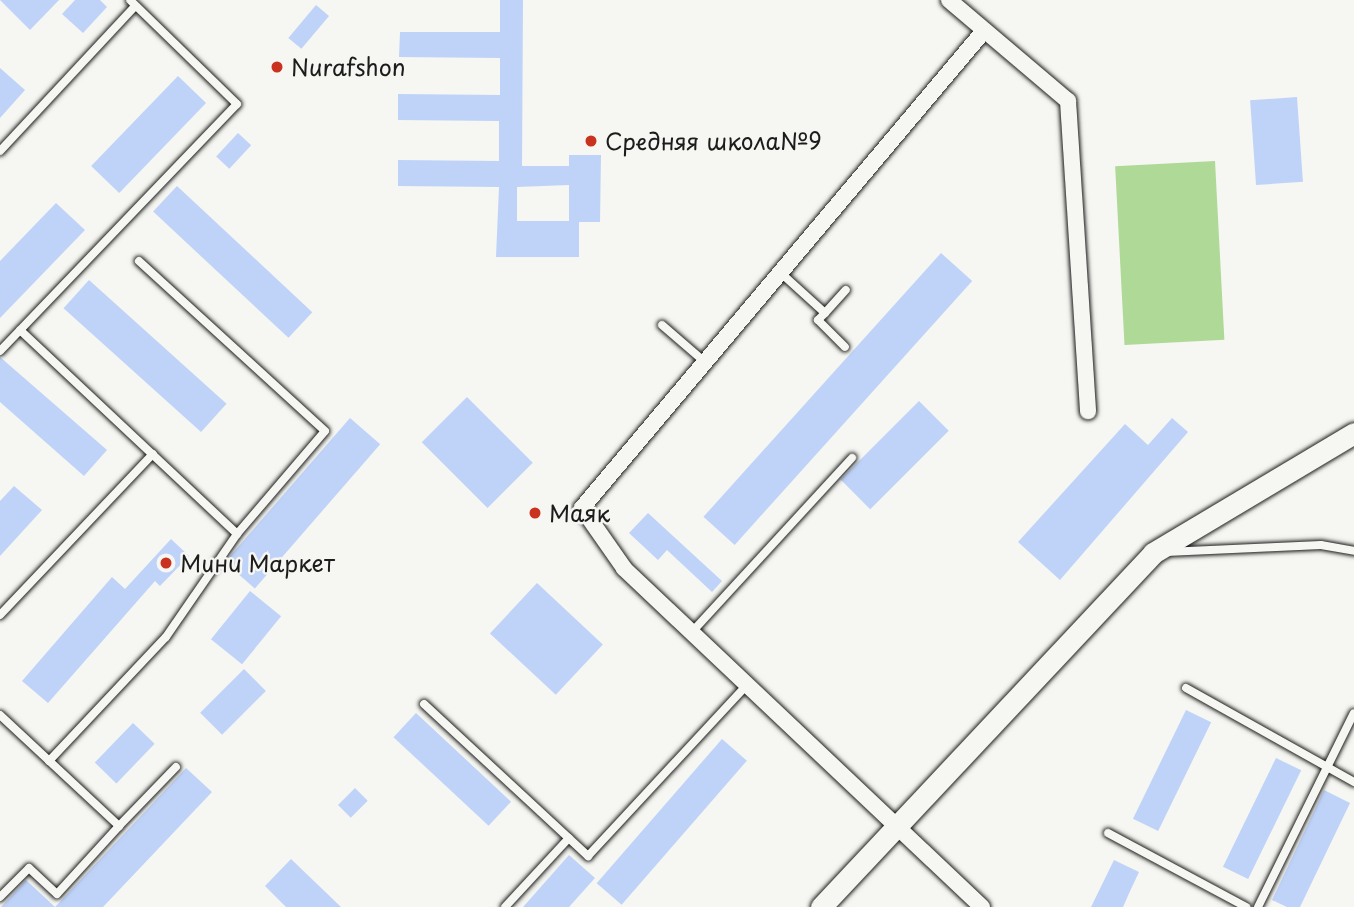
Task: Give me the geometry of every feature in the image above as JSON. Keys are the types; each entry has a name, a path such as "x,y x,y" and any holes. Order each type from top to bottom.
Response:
{"street":[{"path":"949,0 1069,101 1088,411"},
{"path":"982,907 893,829 624,568 582,508 984,32"},
{"path":"821,907 1153,553 1354,433"}],"lane":[{"path":"0,151 132,3 237,104 0,351"},
{"path":"49,761 166,637 237,534 325,430 139,261"},
{"path":"782,274 825,313"},
{"path":"845,347 818,320 846,290"},
{"path":"662,325 706,363"},
{"path":"20,330 237,534"},
{"path":"0,615 153,454"},
{"path":"691,633 852,458"},
{"path":"1153,553 1297,545 1354,551"},
{"path":"424,704 588,856 746,686"},
{"path":"1186,688 1326,769 1354,782"},
{"path":"1258,907 1354,713"},
{"path":"0,715 120,826"},
{"path":"0,897 29,868 57,894 176,767"},
{"path":"1108,833 1246,907"},
{"path":"505,907 569,838"}],"green space":[{"path":"1215,161 1224,340 1125,345 1115,166"}],"building":[{"path":"0,0 59,0 30,30"},
{"path":"75,0 100,0 107,7 83,33 62,14"},
{"path":"500,0 523,0 522,166 569,166 569,155 601,155 600,222 579,222 579,257 496,257 499,187 398,186 398,160 499,161 499,121 398,120 398,94 500,95 500,58 399,57 400,32 500,32","holes":["569,185 569,221 517,221 517,187"]},
{"path":"316,5 329,16 301,49 288,38"},
{"path":"0,68 25,90 0,118"},
{"path":"178,76 206,103 119,193 91,166"},
{"path":"1297,97 1303,182 1256,185 1250,100"},
{"path":"238,133 251,145 229,169 216,156"},
{"path":"177,186 312,312 288,338 153,212"},
{"path":"56,203 85,230 0,318 0,261"},
{"path":"941,253 972,281 735,545 703,517"},
{"path":"89,280 226,404 201,432 64,308"},
{"path":"0,357 107,450 84,476 0,402"},
{"path":"467,397 533,463 488,508 422,442"},
{"path":"919,401 949,431 870,509 841,479"},
{"path":"350,418 380,444 255,588 225,562"},
{"path":"1172,418 1188,432 1060,580 1018,542 1125,424 1148,445"},
{"path":"14,486 42,510 0,556 0,501"},
{"path":"648,513 722,581 712,592 667,550 658,560 629,533"},
{"path":"171,539 189,556 160,586 155,581 48,703 22,681 112,577 125,589"},
{"path":"537,583 603,644 556,695 490,633"},
{"path":"250,591 281,616 242,664 211,639"},
{"path":"244,669 266,691 222,735 200,713"},
{"path":"1186,710 1211,722 1158,831 1133,819"},
{"path":"416,713 511,802 489,826 393,737"},
{"path":"133,723 155,744 116,783 95,763"},
{"path":"722,739 747,761 622,905 597,883"},
{"path":"1276,758 1301,770 1248,879 1223,867"},
{"path":"186,768 212,792 103,907 55,907"},
{"path":"355,788 368,801 351,818 338,805"},
{"path":"1324,790 1350,803 1300,907 1287,907 1272,900"},
{"path":"569,855 595,878 569,907 523,907"},
{"path":"291,859 341,907 286,907 265,886"},
{"path":"1114,860 1139,872 1123,907 1091,907"},
{"path":"26,880 55,907 1,907"}],"place":[{"name":"Nurafshon","path":"277,67"},
{"name":"Средняя школа№9","path":"591,141"},
{"name":"Маяк","path":"535,513"},
{"name":"Мини Маркет","path":"166,563"}]}
